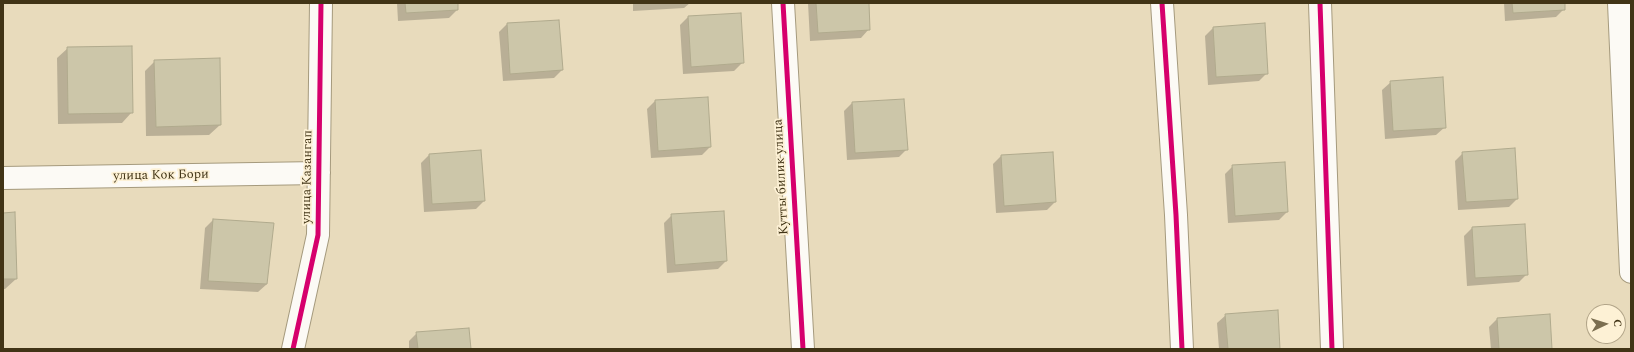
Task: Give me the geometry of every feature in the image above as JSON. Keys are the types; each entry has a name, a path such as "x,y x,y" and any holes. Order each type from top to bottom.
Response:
{"street":[{"name":"улица Казангап","path":"293,349 318,235 322,3"},
{"name":"Кутты билик улица","path":"783,3 803,349"},
{"path":"1162,3 1176,215 1182,349"},
{"path":"1320,3 1332,349"},
{"path":"1620,3 1631,272"},
{"name":"улица Кок Бори","path":"3,178 319,173"}],"building":[{"path":"405,3 458,3 458,10 406,13"},
{"path":"816,3 869,3 870,30 818,33"},
{"path":"1512,3 1565,3 1565,10 1513,13"},
{"path":"741,13 744,63 691,67 688,16"},
{"path":"559,20 563,70 510,74 507,23"},
{"path":"1265,23 1268,74 1216,77 1213,27"},
{"path":"132,46 133,113 68,114 67,47"},
{"path":"220,58 221,125 156,127 154,60"},
{"path":"1443,77 1446,128 1393,131 1390,81"},
{"path":"708,97 711,147 658,151 655,100"},
{"path":"904,99 908,150 855,153 852,102"},
{"path":"1515,148 1518,199 1466,202 1462,152"},
{"path":"481,150 485,201 432,204 429,154"},
{"path":"1053,152 1056,202 1004,206 1001,155"},
{"path":"1285,162 1288,212 1235,216 1232,165"},
{"path":"724,211 727,261 675,265 671,214"},
{"path":"15,212 17,279 3,279 3,213"},
{"path":"213,219 274,223 267,284 208,281"},
{"path":"1525,224 1528,275 1475,278 1472,227"},
{"path":"1278,310 1280,349 1228,349 1225,314"},
{"path":"1550,314 1552,349 1499,349 1497,318"},
{"path":"469,328 471,349 418,349 416,332"}],"cycle path":[{"path":"293,349 318,235 321,3"},
{"path":"783,3 803,349"},
{"path":"1162,3 1176,215 1182,349"},
{"path":"1320,3 1332,349"}]}
